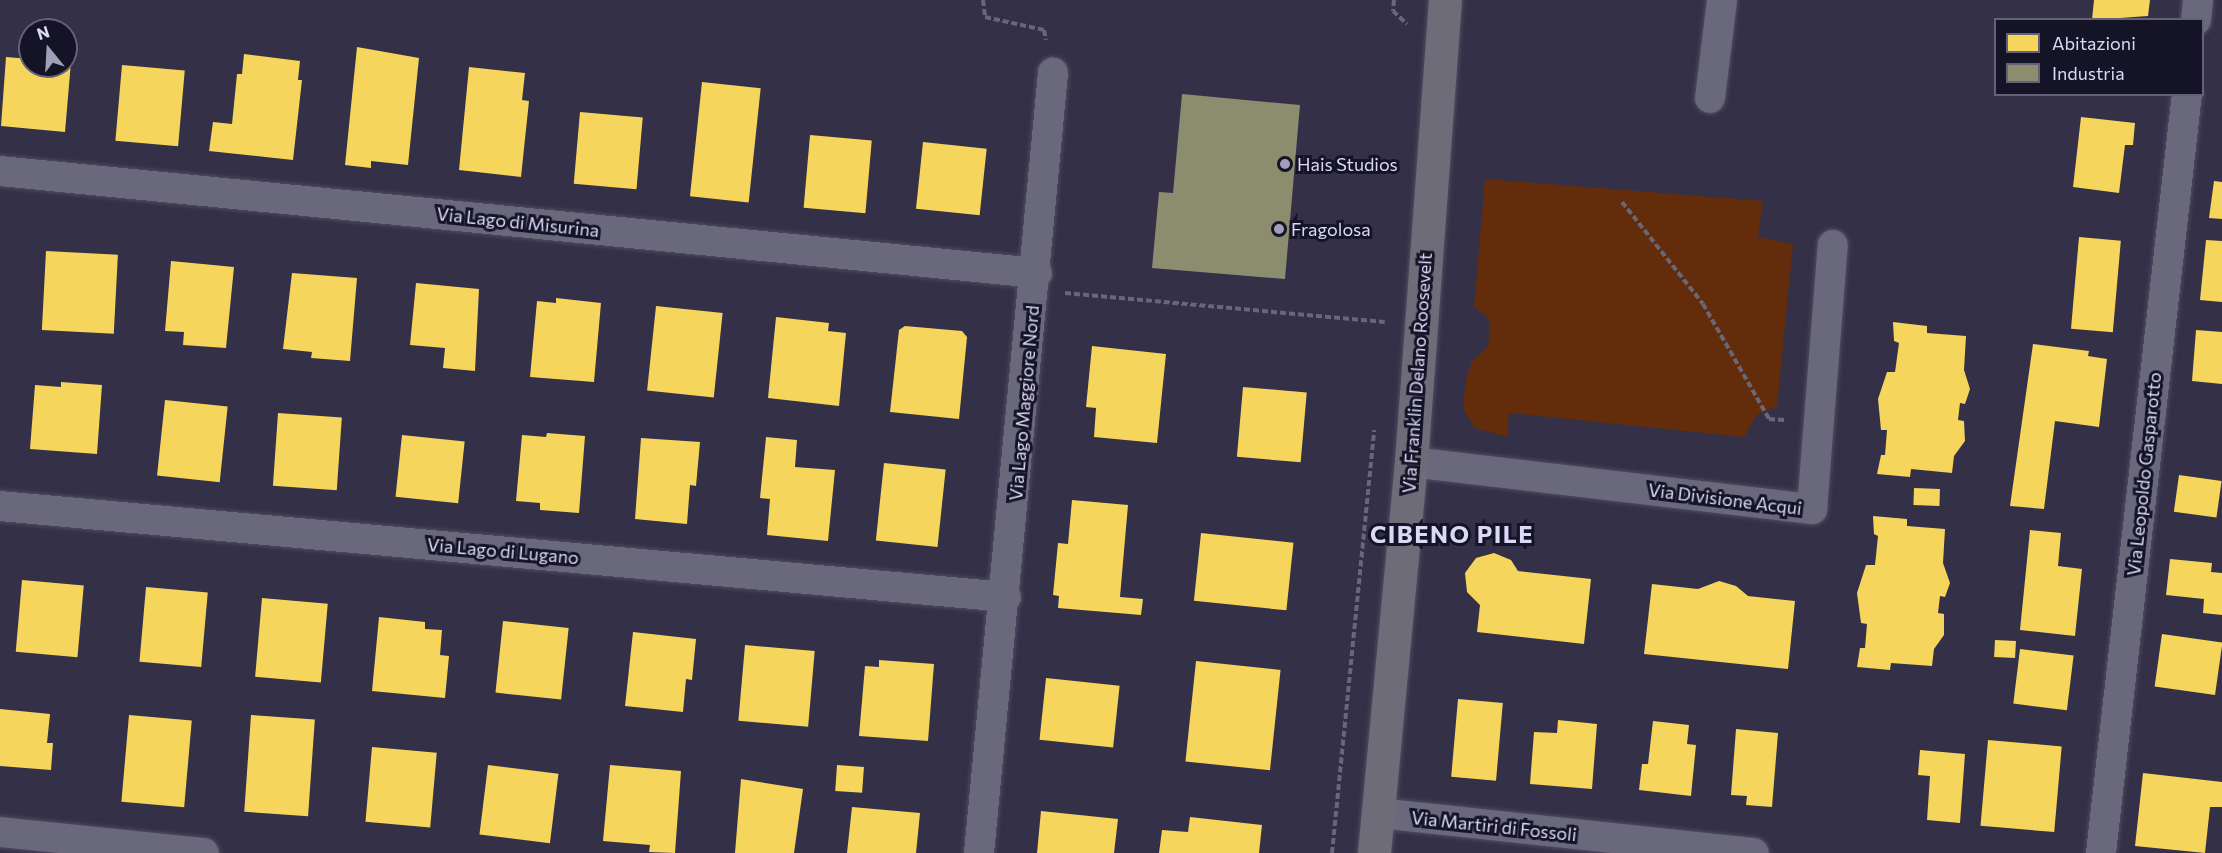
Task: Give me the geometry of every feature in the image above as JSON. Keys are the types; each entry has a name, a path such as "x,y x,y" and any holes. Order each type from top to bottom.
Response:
{"main road":[{"name":"Via Franklin Delano Roosevelt","path":"1374,853 1411,462 1445,0"}],"street":[{"path":"1710,98 1722,0"},
{"path":"2196,18 2198,0"},
{"name":"Via Lago Maggiore Nord","path":"979,853 1036,282 1053,73"},
{"name":"Via Leopoldo Gasparotto","path":"2102,853 2187,96"},
{"name":"Via Lago di Misurina","path":"0,171 1036,282"},
{"name":"Via Divisione Acqui","path":"1411,462 1812,509 1833,245"},
{"name":"Via Lago di Lugano","path":"0,506 1006,597"},
{"name":"Via Martiri di Fossoli","path":"1378,813 1697,850 1754,853"},
{"path":"0,832 204,853"}],"path":[{"path":"983,0 985,17 1044,30 1053,73"},
{"path":"1394,0 1393,11 1409,28"},
{"path":"1622,202 1703,304 1770,419 1819,422"},
{"path":"1036,282 1385,322"},
{"path":"1384,334 1386,310"},
{"path":"1332,853 1376,417"}],"shaded area":[{"path":"1485,179 1763,201 1758,237 1793,244 1777,406 1757,415 1744,437 1509,413 1507,437 1475,428 1463,409 1466,379 1472,361 1488,347 1490,321 1474,306"}],"building: Abitazioni":[{"path":"2094,0 2150,0 2148,16 2092,18"},
{"path":"357,47 419,58 408,165 371,161 371,168 345,165"},
{"path":"244,54 300,61 298,80 302,80 293,160 209,151 213,122 232,124 237,74 242,74"},
{"path":"6,57 18,58 18,78 70,78 65,132 1,126"},
{"path":"122,65 185,70 178,146 115,141"},
{"path":"469,67 525,73 522,100 529,101 521,177 459,170"},
{"path":"702,82 761,88 749,203 690,196"},
{"path":"580,112 643,117 636,189 574,184"},
{"path":"2081,117 2135,123 2133,145 2125,145 2119,193 2073,187"},
{"path":"810,135 872,140 865,213 804,208"},
{"path":"923,142 987,149 980,215 916,209"},
{"path":"2214,181 2222,182 2222,219 2209,218"},
{"path":"2079,237 2121,241 2113,332 2071,329"},
{"path":"2206,240 2222,241 2222,302 2200,300"},
{"path":"46,251 118,255 114,334 42,330"},
{"path":"171,261 234,267 226,348 183,345 184,332 165,331"},
{"path":"292,273 357,278 350,361 311,358 312,352 283,349"},
{"path":"416,283 479,289 475,371 443,368 445,348 410,345"},
{"path":"556,298 601,303 594,382 530,377 537,301 556,303"},
{"path":"656,306 723,313 714,398 647,391"},
{"path":"776,317 829,323 828,331 846,333 839,406 768,398"},
{"path":"1893,322 1927,326 1927,333 1966,336 1964,370 1970,389 1965,404 1960,403 1958,420 1964,421 1965,441 1954,456 1952,473 1911,469 1910,477 1877,474 1881,455 1885,455 1887,430 1881,430 1878,399 1887,372 1895,372 1899,343 1894,341"},
{"path":"905,326 962,331 967,337 959,419 890,412 899,330"},
{"path":"2196,330 2222,332 2222,384 2192,381"},
{"path":"2033,344 2089,351 2088,356 2107,359 2099,427 2055,421 2044,509 2010,506"},
{"path":"1092,346 1166,354 1157,443 1094,437 1096,408 1086,407"},
{"path":"61,382 102,385 97,454 30,449 35,385 61,387"},
{"path":"1243,387 1307,393 1301,462 1237,457"},
{"path":"165,400 228,407 220,482 157,476"},
{"path":"278,413 342,417 337,490 273,486"},
{"path":"547,433 585,436 579,513 540,510 540,503 516,501 522,435 546,437"},
{"path":"402,435 465,442 458,503 396,497"},
{"path":"766,437 797,440 795,467 835,470 828,541 767,535 770,499 760,498"},
{"path":"641,438 700,442 696,486 690,485 687,524 635,519"},
{"path":"884,463 946,469 938,547 876,541"},
{"path":"2179,475 2222,481 2216,518 2174,512"},
{"path":"1914,488 1940,489 1939,506 1913,505"},
{"path":"1072,500 1128,505 1120,597 1143,599 1141,615 1058,608 1059,596 1053,595 1058,543 1068,544"},
{"path":"1873,516 1907,519 1907,526 1945,529 1943,563 1950,583 1945,597 1940,596 1938,613 1944,614 1944,635 1934,649 1932,666 1891,663 1890,670 1857,667 1860,648 1865,648 1867,624 1861,623 1857,593 1866,565 1875,565 1878,536 1874,534"},
{"path":"2030,530 2061,533 2058,566 2082,569 2075,636 2020,630"},
{"path":"1201,533 1293,543 1286,610 1194,601"},
{"path":"1494,553 1511,560 1518,571 1591,579 1584,644 1477,632 1480,605 1467,592 1465,573 1476,558"},
{"path":"2170,559 2212,563 2211,572 2222,573 2222,615 2203,613 2204,599 2166,595"},
{"path":"22,580 84,585 77,657 16,652"},
{"path":"1719,581 1736,586 1748,596 1795,601 1788,669 1644,654 1652,584 1698,589"},
{"path":"146,587 208,592 201,667 139,662"},
{"path":"262,598 328,604 321,682 255,677"},
{"path":"379,617 425,622 425,629 442,630 440,655 449,656 445,698 372,691"},
{"path":"503,621 569,628 561,700 495,693"},
{"path":"633,632 696,639 692,680 686,679 683,712 625,706"},
{"path":"2162,634 2222,642 2215,695 2155,686"},
{"path":"1995,640 2016,641 2015,658 1994,657"},
{"path":"745,645 815,651 808,727 738,721"},
{"path":"2020,649 2074,656 2067,710 2013,704"},
{"path":"879,660 934,664 928,741 859,736 865,666 879,667"},
{"path":"1196,661 1281,670 1270,770 1185,761"},
{"path":"1046,678 1120,686 1113,747 1040,740"},
{"path":"1458,699 1503,703 1496,781 1451,777"},
{"path":"0,709 50,714 47,743 53,743 51,770 0,766"},
{"path":"129,715 192,720 184,807 121,802"},
{"path":"251,715 315,719 308,816 244,812"},
{"path":"1558,720 1597,724 1592,789 1530,784 1534,732 1557,733"},
{"path":"1653,721 1689,725 1687,744 1696,745 1691,796 1639,790 1642,764 1648,764"},
{"path":"1736,729 1778,733 1772,807 1746,805 1747,796 1731,795"},
{"path":"1988,740 2062,746 2054,832 1981,826"},
{"path":"372,747 437,753 430,827 365,822"},
{"path":"1920,750 1965,754 1960,823 1927,820 1930,776 1918,775"},
{"path":"488,765 558,774 550,843 479,834"},
{"path":"610,765 681,771 675,853 649,852 650,845 603,841"},
{"path":"837,765 864,767 862,793 835,791"},
{"path":"2143,773 2222,782 2222,807 2210,807 2205,853 2135,846"},
{"path":"741,779 803,789 794,853 735,853"},
{"path":"852,807 920,813 916,853 847,853"},
{"path":"1041,811 1118,819 1114,853 1037,853"},
{"path":"1190,817 1262,825 1259,853 1159,853 1162,830 1188,832"}],"building: Industria":[{"path":"1182,94 1300,105 1285,279 1152,268 1159,192 1173,193"}],"place":[{"name":"Hais Studios","path":"1285,164"},
{"name":"Fragolosa","path":"1279,229"}],"district":[{"name":"CIBENO PILE","path":"1452,534"}]}
